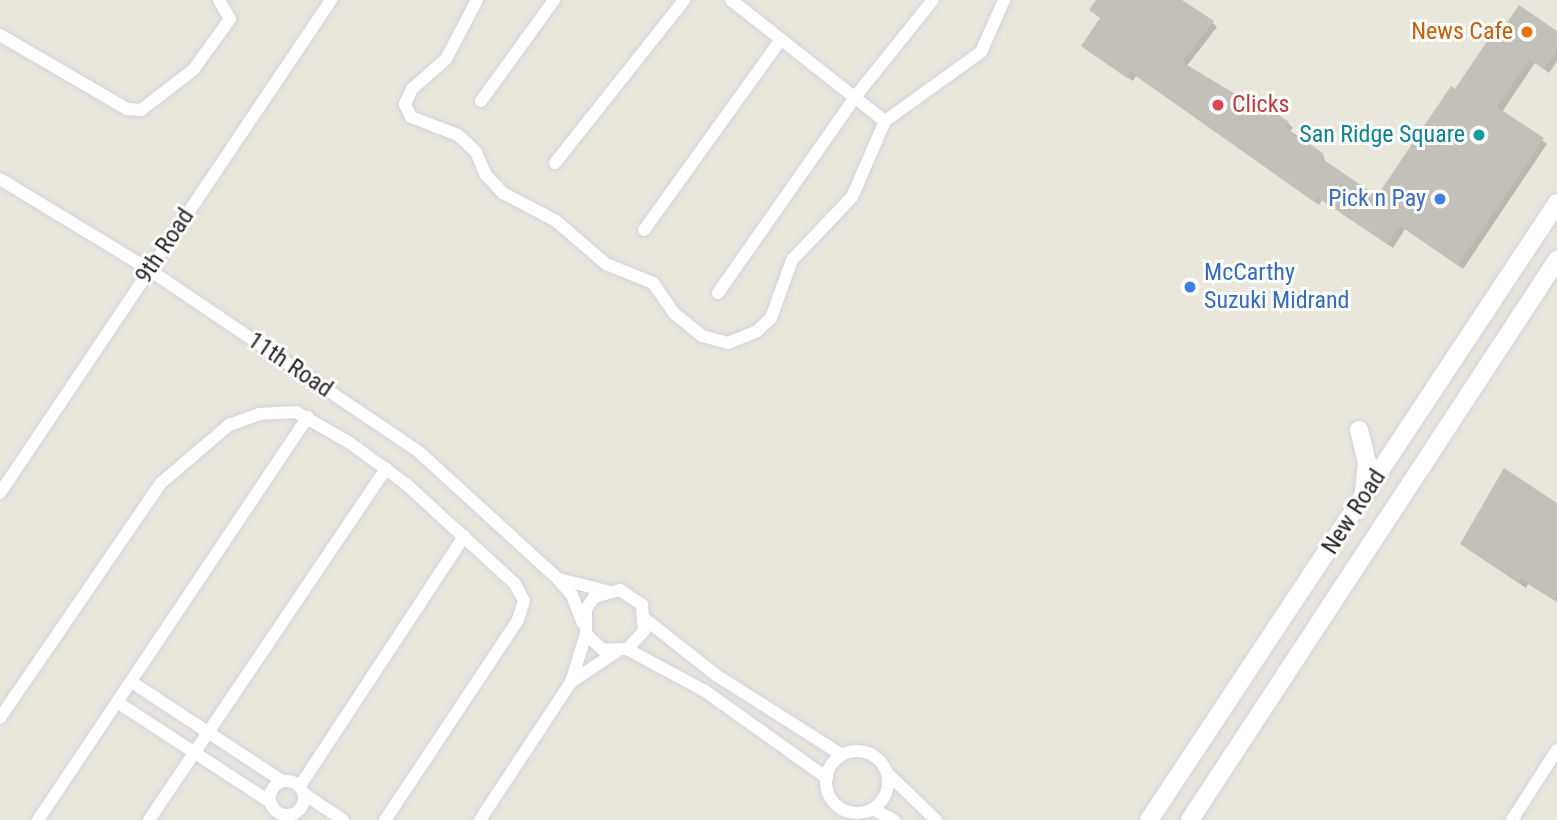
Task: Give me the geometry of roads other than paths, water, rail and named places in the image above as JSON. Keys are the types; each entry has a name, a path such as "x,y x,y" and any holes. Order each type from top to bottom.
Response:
{"main road":[{"name":"New Road","path":"1149,820 1557,203"},
{"name":"New Road","path":"1191,820 1444,429 1557,260"},
{"path":"1394,451 1421,443 1444,429"},
{"path":"1359,430 1367,463 1363,500"},
{"path":"1176,820 1254,723"}],"street":[{"path":"0,35 127,109 141,110 193,70 230,19 219,0"},
{"name":"9th Road","path":"0,493 331,0"},
{"path":"477,0 460,39 433,72 411,89 405,104 411,117 458,135 476,152 486,175 503,193 556,221 606,264 653,283 688,327 714,342 737,339 771,318 792,260 852,197 885,121 981,52 1004,0"},
{"path":"481,101 554,0"},
{"path":"555,163 684,0"},
{"path":"731,0 885,121"},
{"path":"718,293 855,97 933,0"},
{"path":"644,230 781,39"},
{"name":"11th Road","path":"0,179 148,269 419,452 558,579 572,595 585,628"},
{"path":"0,718 161,483 241,419 287,410 308,416 386,469 464,536 522,592 523,611 384,820"},
{"path":"38,820 120,704 308,416"},
{"path":"149,820 386,469"},
{"path":"120,704 195,751 272,811 293,818 301,808 302,790 464,536"},
{"name":"11th Road","path":"558,579 606,591"},
{"path":"480,820 571,682 585,628 586,609 606,591 632,595 646,619 716,675 842,755 868,753 936,820"},
{"path":"571,682 621,651 644,631 646,619"},
{"path":"585,628 603,650 621,651 705,691 827,778"},
{"path":"133,683 282,781 302,790 343,820"},
{"path":"1512,820 1557,750"},
{"path":"842,755 827,778 828,792 846,811 873,809 894,820"},
{"path":"873,809 888,786 887,773"},
{"path":"272,811 273,786 282,781"}],"place":[{"name":"News Cafe","path":"1527,32"},
{"name":"Clicks","path":"1218,105"},
{"name":"San Ridge Square","path":"1479,135"},
{"name":"Pick n Pay","path":"1440,199"},
{"name":"McCarthy Suzuki Midrand","path":"1190,287"}]}
